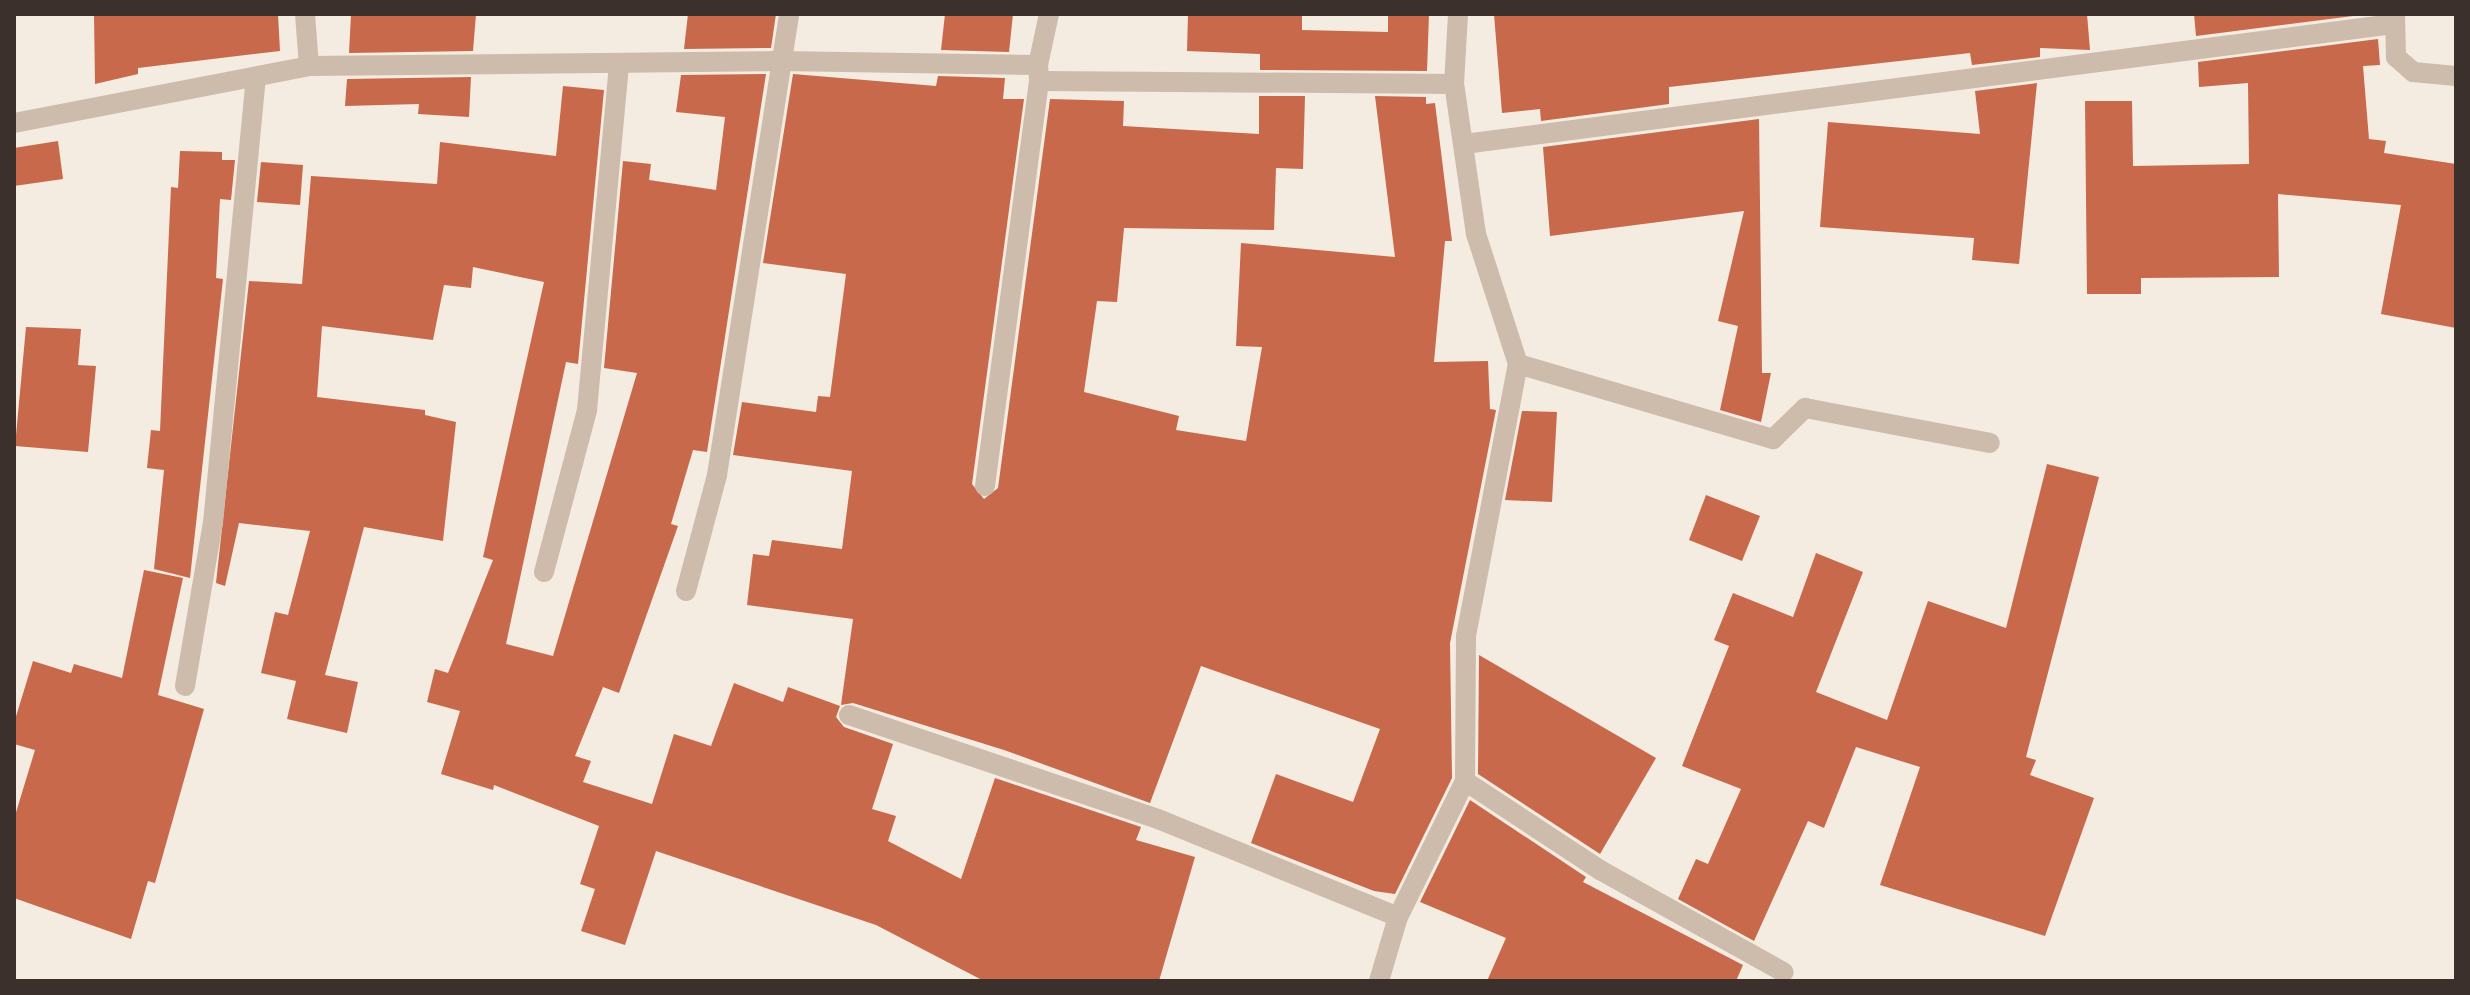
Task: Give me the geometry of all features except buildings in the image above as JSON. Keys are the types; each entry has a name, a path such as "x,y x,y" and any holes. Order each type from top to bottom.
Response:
{"street":[{"path":"305,14 309,66"},
{"path":"686,591 717,475 779,61 789,14"},
{"path":"985,486 1038,73 1049,14"},
{"path":"1379,981 1398,917 1465,781 1466,636 1518,364 1476,234 1454,84 1458,14"},
{"path":"1464,144 2394,19 2396,57 2413,72 2456,76"},
{"path":"14,123 309,66 779,61 1038,73 1454,84"},
{"path":"544,572 587,410 619,65"},
{"path":"185,686 213,523 256,77"},
{"path":"1518,364 1773,439 1805,408 1990,443"},
{"path":"849,715 1158,819 1398,917"},
{"path":"1465,781 1600,870 1783,972"}]}
